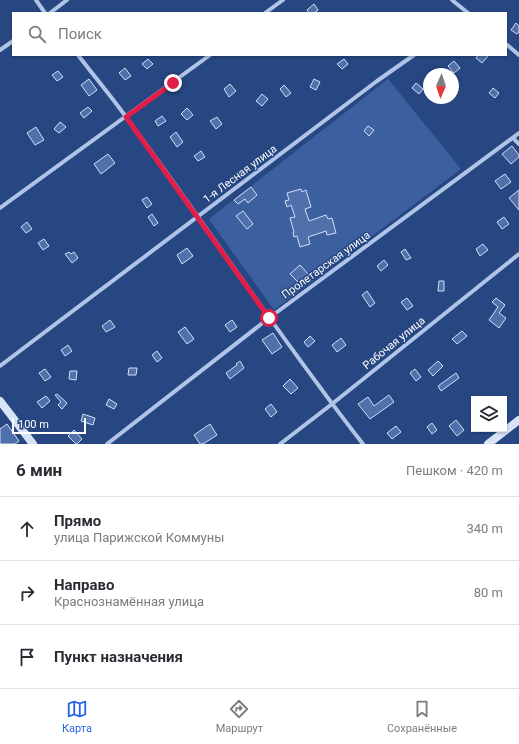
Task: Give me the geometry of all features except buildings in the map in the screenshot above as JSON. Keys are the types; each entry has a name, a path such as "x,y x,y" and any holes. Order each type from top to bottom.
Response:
{"main road":[{"path":"0,401 33,444"},
{"path":"488,444 519,420"}],"street":[{"path":"36,0 44,12"},
{"path":"51,12 67,0"},
{"path":"266,12 283,0"},
{"path":"452,0 467,12"},
{"path":"0,50 12,42"},
{"path":"507,45 519,55"},
{"path":"79,56 126,117 269,318 363,444"},
{"path":"0,208 209,56"},
{"name":"1-я Лесная улица","path":"0,366 198,218 377,81 413,56"},
{"name":"Пролетарская улица","path":"107,444 269,318 519,133"},
{"path":"514,138 519,144"},
{"name":"Рабочая улица","path":"280,444 519,254"}],"shaded area":[{"path":"388,79 461,169 274,310 209,219"}],"route":[{"path":"173,83 126,117 269,318"}]}
